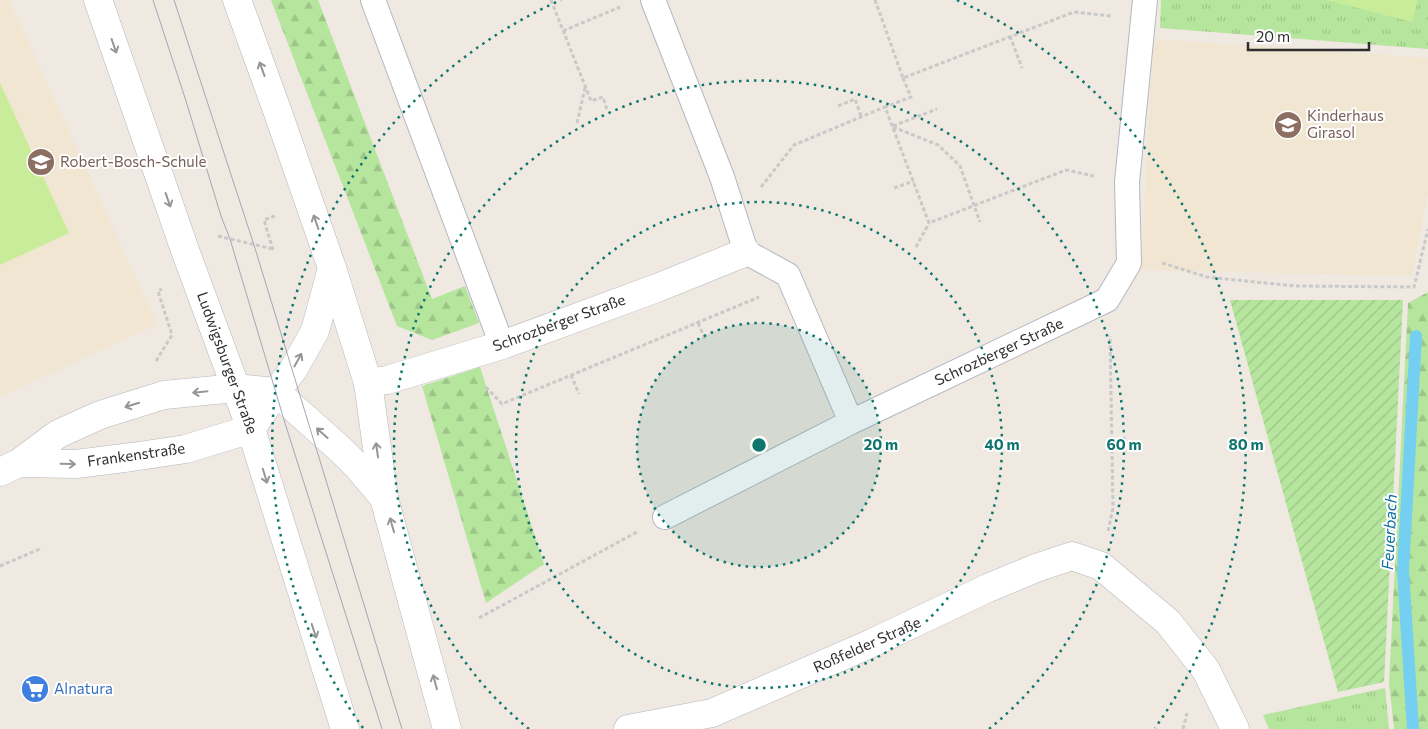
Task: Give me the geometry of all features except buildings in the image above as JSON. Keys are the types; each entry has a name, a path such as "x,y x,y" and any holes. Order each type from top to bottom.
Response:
{"street":[{"name":"Ludwigsburger Straße","path":"98,0 186,253 251,429 345,729"},
{"path":"237,0 332,268 368,383 384,498 448,729"},
{"name":"Schrozberger Straße","path":"368,383 387,380 502,345 657,288 746,252"},
{"path":"251,429 293,370 315,331 332,268"},
{"name":"Frankenstraße","path":"10,467 58,434 100,415 164,395 236,388 276,392"},
{"path":"276,392 341,450 384,498"},
{"name":"Frankenstraße","path":"10,467 76,464 186,449 251,429"},
{"name":"Roßfelder Straße","path":"628,729 714,721 872,643 988,588 1036,568 1072,556 1101,566"},
{"path":"1101,566 1168,622 1206,670 1235,729"}],"lane":[{"path":"373,0 502,345"},
{"path":"653,0 722,177 746,252 788,275 851,422"},
{"path":"1108,300 1129,263 1127,182 1144,9"},
{"name":"Schrozberger Straße","path":"665,518 851,422 1108,300"}],"path":[{"path":"551,0 591,101 603,96 608,110"},
{"path":"735,219 794,145 911,97 875,0"},
{"path":"904,78 1074,12 1144,9"},
{"path":"563,31 614,10"},
{"path":"1010,36 1022,68"},
{"path":"577,123 585,88"},
{"path":"838,106 855,99 861,116"},
{"path":"885,107 929,223"},
{"path":"893,126 937,109"},
{"path":"893,126 938,146 960,166 980,222"},
{"path":"916,248 929,223 1066,170 1127,182"},
{"path":"894,188 914,181"},
{"path":"211,234 273,250 264,220"},
{"path":"1129,263 1158,261 1207,277 1295,286 1414,288 1428,229"},
{"path":"484,385 502,404 792,284"},
{"path":"158,291 172,335 152,368 164,395"},
{"path":"1101,566 1113,508 1110,317 1108,300"},
{"path":"698,323 706,341"},
{"path":"572,375 579,394"},
{"path":"479,618 665,518"},
{"path":"0,566 42,548"}],"shaded area":[{"name":"Robert-Bosch-Schule","path":"0,0 9,0 157,324 0,397"},
{"name":"Kinderhaus Girasol","path":"1153,39 1428,58 1428,192 1412,276 1141,270"}],"green space":[{"path":"271,0 318,0 432,299 465,286 479,323 432,340 397,326"},
{"path":"1161,0 1428,0 1428,49 1160,28"},
{"path":"1326,0 1418,0 1412,22"},
{"path":"0,83 69,233 0,265"},
{"path":"1428,292 1428,729 1394,729 1389,683 1408,303"},
{"path":"1230,300 1403,300 1384,682 1338,692"},
{"path":"480,367 544,564 486,603 422,386"},
{"path":"1385,688 1389,729 1269,729 1263,715"}],"waterway":[{"name":"Feuerbach","path":"1413,729 1403,571 1416,336"}],"tram line":[{"path":"153,0 221,216 230,239 285,423 382,729"},
{"path":"174,0 254,245 402,729"}],"place":[{"name":"Kinderhaus Girasol","path":"1288,125"},
{"name":"Robert-Bosch-Schule","path":"41,162"},
{"name":"Alnatura","path":"35,689"}]}
